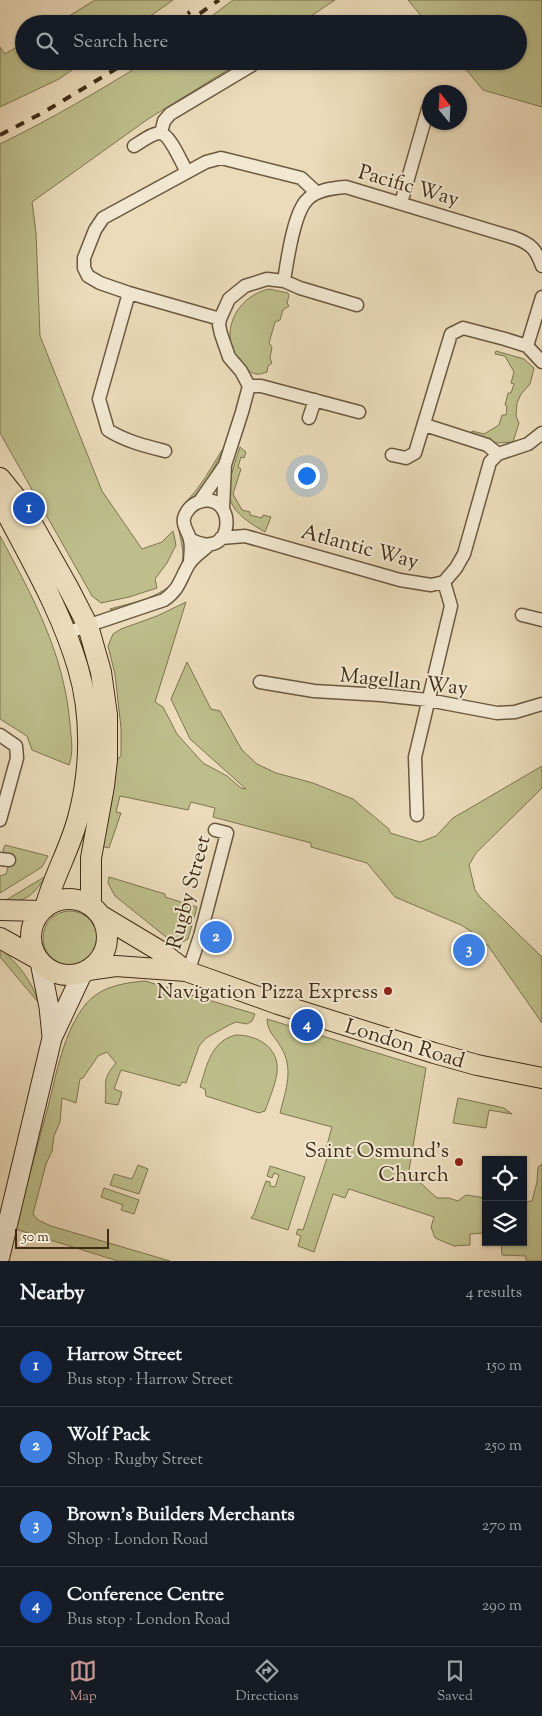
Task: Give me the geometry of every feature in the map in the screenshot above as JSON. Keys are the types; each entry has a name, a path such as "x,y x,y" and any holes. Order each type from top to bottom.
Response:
{"main road":[{"path":"0,478 21,504 88,626 104,690 108,745 104,786 91,858 95,911 106,929 106,945 99,959 85,971 70,975 56,973 39,960 0,938"},
{"path":"0,497 66,633 78,668 87,720 88,751 81,806 65,856 43,909 32,926 31,934 34,952 39,960"},
{"path":"0,910 43,909 59,900 68,899 76,900 95,911"},
{"name":"London Road","path":"95,911 160,951 187,971"},
{"name":"London Road","path":"85,971 116,966 187,971 278,1004 434,1053 542,1078"}],"street":[{"path":"160,133 164,121 170,114 244,70"},
{"path":"401,203 422,130"},
{"path":"134,146 160,133 165,135 187,172"},
{"path":"220,318 129,293 100,283 88,276 84,268 84,258 95,230 103,218 206,162 221,158 301,178 317,193 306,200 300,212 288,256 284,281"},
{"name":"Pacific Way","path":"317,193 330,188 346,187 515,238 529,244 538,255 542,266"},
{"path":"200,501 225,465 249,386 241,370 230,357 220,334 220,318 229,300 245,286 268,279 284,281 300,288 357,305"},
{"path":"129,293 99,399 108,430 129,441 165,451"},
{"path":"527,346 542,297"},
{"path":"392,455 406,458 415,453 451,334 463,328 527,346 542,362"},
{"path":"249,386 261,386 359,412"},
{"path":"309,418 315,400"},
{"path":"424,425 487,446 498,454 528,444 542,434"},
{"name":"Atlantic Way","path":"216,541 245,536 400,580 432,585 444,582 456,568 464,554 485,475 490,462 498,454"},
{"path":"190,563 216,541 228,526 225,513 225,465"},
{"path":"66,633 164,600 174,593 180,585 190,563 190,538 184,526 184,517 191,506 200,501 208,500 215,502 225,513"},
{"name":"Atlantic Way","path":"225,513 245,536"},
{"path":"190,538 200,544 216,541"},
{"path":"417,815 415,757 451,606 444,582"},
{"path":"522,615 542,620"},
{"name":"Magellan Way","path":"260,682 314,692 381,695 428,700 497,712 515,712 542,704"},
{"path":"0,735 16,746 17,758 0,820"},
{"name":"Rugby Street","path":"187,971 200,936 227,833 215,830"},
{"path":"39,960 49,1007 52,1038"},
{"path":"0,1256 52,1038 85,971"}],"green space":[{"path":"95,0 173,0 152,15 71,15"},
{"path":"233,0 335,0 312,15 213,15"},
{"path":"408,0 542,0 542,107 483,90 466,70 527,70 527,15 420,15"},
{"path":"0,47 5,54 15,48 15,70 72,70 59,79 0,107"},
{"path":"132,70 227,70 148,119 32,202 36,233 40,336 102,491 142,549 162,542 173,531 176,545 167,563 155,579 157,588 101,603 92,596 0,433 0,144 38,125"},
{"path":"269,289 288,293 287,303 289,306 283,310 280,320 275,322 269,343 272,347 270,358 272,363 268,366 267,372 257,374 247,369 235,354 231,343 230,331 238,309 246,300 257,293"},
{"path":"496,351 524,359 534,368 530,384 521,394 517,403 516,416 519,423 513,442 496,443 471,437 472,431 484,434 499,425 502,415 506,415 507,406 505,405 508,393 511,393 514,384 511,383 514,372 505,356 495,354"},
{"path":"240,447 246,452 244,458 241,457 238,467 241,469 233,494 242,510 250,512 250,515 262,518 263,515 271,517 265,532 240,514 233,506 230,497 231,476"},
{"path":"224,449 205,484 189,502 183,534 186,555 182,573 165,593 148,601 113,611 110,609 158,594 176,579 181,568 183,555 178,526 180,512"},
{"path":"0,536 35,604 54,649 67,698 71,740 69,765 32,750 27,736 0,719"},
{"path":"186,602 155,702 163,707 177,734 203,763 227,776 241,788 246,789 190,739 171,699 187,662 211,709 220,711 242,750 257,764 276,773 313,783 353,799 389,829 390,833 420,842 436,836 453,818 542,766 542,788 476,853 469,865 475,890 480,897 542,957 542,1023 489,947 478,936 461,925 395,897 367,863 311,847 311,843 213,817 215,808 191,802 188,810 120,796 116,812 121,813 109,848 100,846 114,765 121,755 121,728 115,674 108,646 113,634 121,629 157,616"},
{"path":"5,845 48,856 42,867 0,893 0,876 6,874 11,857 5,855 3,850"},
{"path":"46,876 37,889 28,897 17,901 1,903"},
{"path":"109,877 165,894 165,897 197,907 188,939 181,943 171,941 115,896 108,883"},
{"path":"70,911 80,913 89,919 95,928 97,938 95,948 89,957 80,963 70,965 60,963 51,957 45,948 43,938 45,928 51,919 60,913"},
{"path":"0,948 23,972 32,986 38,1002 0,957"},
{"path":"145,981 255,1014 252,1021 247,1024 236,1022 206,1038 199,1046 186,1083 182,1082 180,1086 121,1070 114,1089 122,1092 118,1105 105,1103 106,1078 116,1063 107,1052 98,1056 83,1078 80,1079 76,1103 62,1098 60,1122 54,1136 52,1151 46,1164 33,1214 38,1220 51,1226 170,1261 118,1261 15,1229 58,1067 66,1040 78,1015 92,998 106,989 121,984"},
{"path":"267,1019 426,1068 409,1170 437,1198 449,1198 458,1201 466,1195 482,1197 482,1233 470,1234 470,1245 454,1246 435,1238 431,1227 434,1217 349,1189 345,1198 333,1194 314,1252 298,1246 301,1236 296,1234 298,1229 303,1230 327,1158 327,1145 332,1127 280,1113 288,1079 287,1063 285,1055 270,1031"},
{"path":"236,1035 259,1040 271,1050 275,1057 277,1073 265,1111 259,1113 206,1096 205,1089 200,1087 208,1062 215,1048 228,1038"},
{"path":"458,1098 504,1108 512,1114 489,1110 486,1128 453,1123"},
{"path":"542,1164 542,1261 526,1261 526,1256 502,1255 501,1246 527,1246 527,1202 532,1201 537,1182 538,1167"},
{"path":"138,1165 148,1169 139,1194 110,1185 114,1174 132,1179"},
{"path":"270,1166 305,1177 288,1230 251,1218 266,1181 270,1182 270,1186 275,1187 279,1175 274,1173 272,1178 267,1176"},
{"path":"104,1188 139,1200 134,1214 121,1210 123,1205 101,1197"}],"railway":[{"path":"198,15 219,0"},
{"path":"186,15 190,12"},
{"path":"0,135 44,112 114,70"}],"place":[{"name":"Harrow Street","path":"29,508"},
{"name":"Wolf Pack","path":"216,937"},
{"name":"Brown's Builders Merchants","path":"469,950"},
{"name":"Navigation Pizza Express","path":"388,991"},
{"name":"Conference Centre","path":"307,1025"},
{"name":"Saint Osmund's Church","path":"459,1162"}]}
